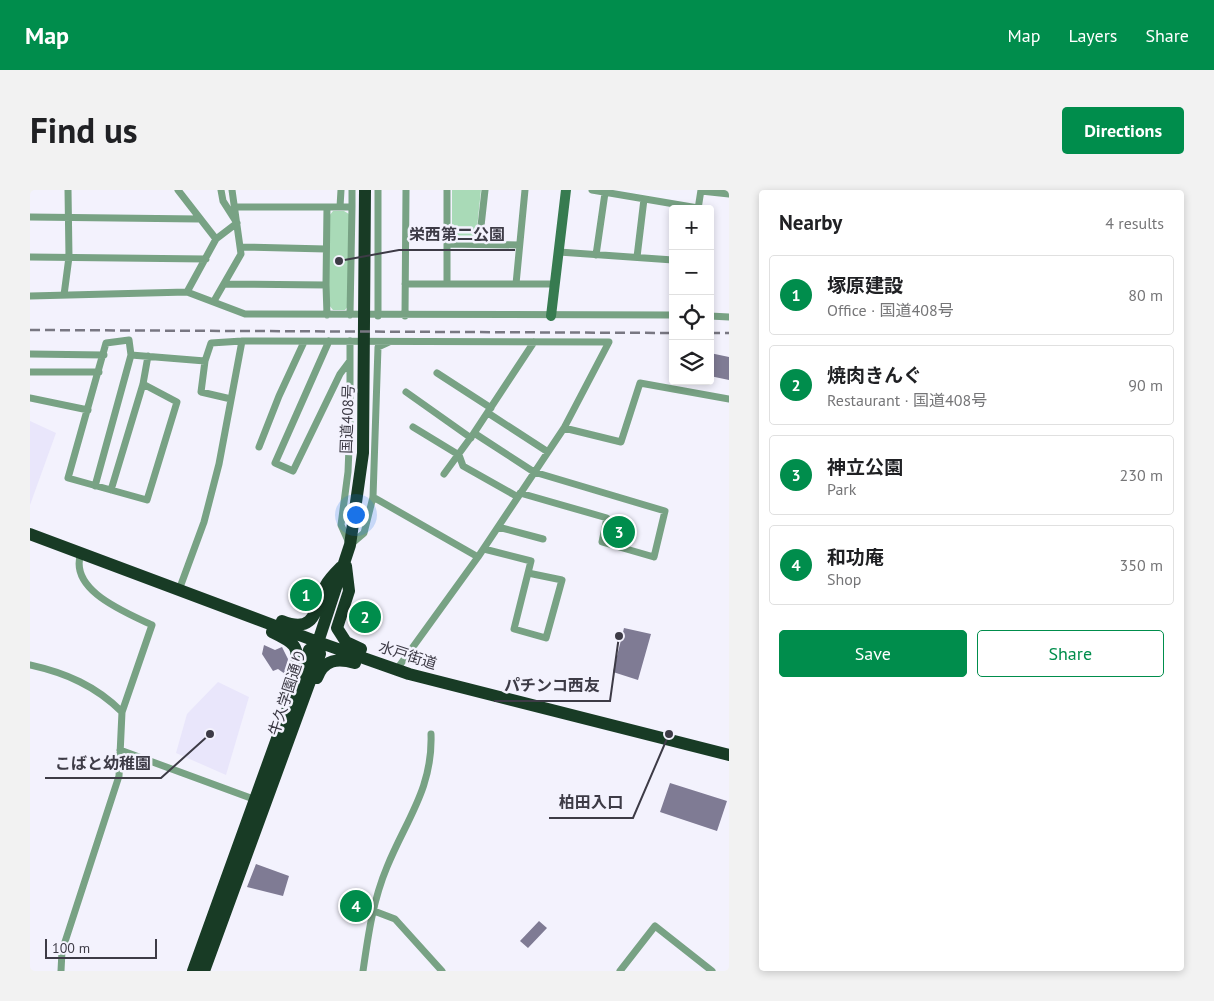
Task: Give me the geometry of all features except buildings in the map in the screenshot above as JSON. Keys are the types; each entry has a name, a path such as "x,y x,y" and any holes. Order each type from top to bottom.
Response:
{"highway":[{"name":"国道408号","path":"318,642 346,561 358,495 364,426 365,190"},
{"name":"水戸街道","path":"30,534 384,665 447,685 729,756"},
{"path":"255,618 276,618 295,625 312,619 326,584 346,561"},
{"path":"296,722 305,708 320,670 325,665 338,659 369,668 384,665 374,653 346,642 337,628 349,591 346,561"},
{"path":"234,610 238,617 285,638 294,646 297,659 284,700 285,714"},
{"name":"牛久学園通り","path":"204,971 260,802 285,714 309,650 318,642"},
{"name":"牛久学園通り","path":"193,971 260,802 296,722 320,654 318,642"}],"street":[{"path":"64,295 69,257 68,190"},
{"path":"178,190 216,239"},
{"path":"221,190 223,201 237,223"},
{"path":"214,301 241,254 232,190"},
{"path":"340,207 341,190"},
{"path":"350,315 352,190"},
{"path":"378,190 378,316"},
{"path":"405,316 406,190"},
{"path":"446,284 447,190"},
{"path":"479,244 486,190"},
{"path":"516,284 525,190"},
{"path":"551,316 566,190"},
{"path":"592,190 676,205"},
{"path":"699,205 701,191 729,194"},
{"path":"596,254 605,193"},
{"path":"637,257 644,199"},
{"path":"235,207 352,207"},
{"path":"327,207 327,315"},
{"path":"30,217 199,219"},
{"path":"187,292 216,239 237,223"},
{"path":"447,244 519,245"},
{"path":"240,247 326,249"},
{"path":"559,252 669,260"},
{"path":"30,256 206,260"},
{"path":"224,284 326,285"},
{"path":"405,284 555,284"},
{"path":"30,296 187,292 245,314 378,316 669,315"},
{"path":"714,316 729,317"},
{"path":"95,486 131,355 129,340 106,343 68,478 95,486 147,500 177,402 143,384"},
{"path":"350,341 348,472 341,525 350,545 364,533 372,497 376,441 378,347 394,340"},
{"path":"231,399 201,392 205,361 211,343 394,340 609,342 564,428 478,557 397,669"},
{"path":"179,590 204,522 218,464 242,341"},
{"path":"259,447 279,396 304,342"},
{"path":"329,342 275,463 293,470 340,374 350,361"},
{"path":"444,474 473,436 534,342"},
{"path":"30,354 104,355"},
{"path":"131,355 205,361"},
{"path":"111,490 143,384 148,356"},
{"path":"30,372 99,372"},
{"path":"437,373 548,452"},
{"path":"564,428 621,442 640,383 729,399"},
{"path":"406,392 473,436 534,472 665,511 654,557 602,542 607,518 519,495 463,466 459,455 413,427"},
{"path":"30,398 88,410"},
{"path":"372,497 478,557"},
{"path":"498,527 543,539"},
{"path":"484,548 531,561 528,573 514,629 546,638 562,580 528,573"},
{"path":"61,971 62,951 118,776 122,712 152,625 111,605 84,583 78,562 81,552"},
{"path":"30,665 59,672 96,689 122,712"},
{"path":"363,971 370,922 386,867 412,816 424,784 431,756 430,734"},
{"path":"120,750 260,802"},
{"path":"374,910 395,919 442,971"},
{"path":"620,971 655,926 712,971"},
{"path":"696,971 702,963"}],"shaded area":[{"path":"30,421 56,433 30,505"},
{"path":"218,682 249,697 226,775 176,753 187,714"}],"green space":[{"path":"452,190 481,190 476,237 471,242 452,240"},
{"path":"333,211 344,211 349,214 349,305 345,310 333,310 329,305 329,216"},
{"path":"612,519 631,524 626,545 606,540"}],"railway":[{"path":"30,330 669,333"},
{"path":"714,333 729,333"}],"place":[{"name":"栄西第二公園","path":"339,261"},
{"name":"神立公園","path":"619,532"},
{"name":"塚原建設","path":"306,595"},
{"name":"焼肉きんぐ","path":"365,617"},
{"name":"パチンコ西友","path":"619,636"},
{"name":"こばと幼稚園","path":"210,734"},
{"name":"柏田入口","path":"669,734"},
{"name":"和功庵","path":"356,906"}]}
